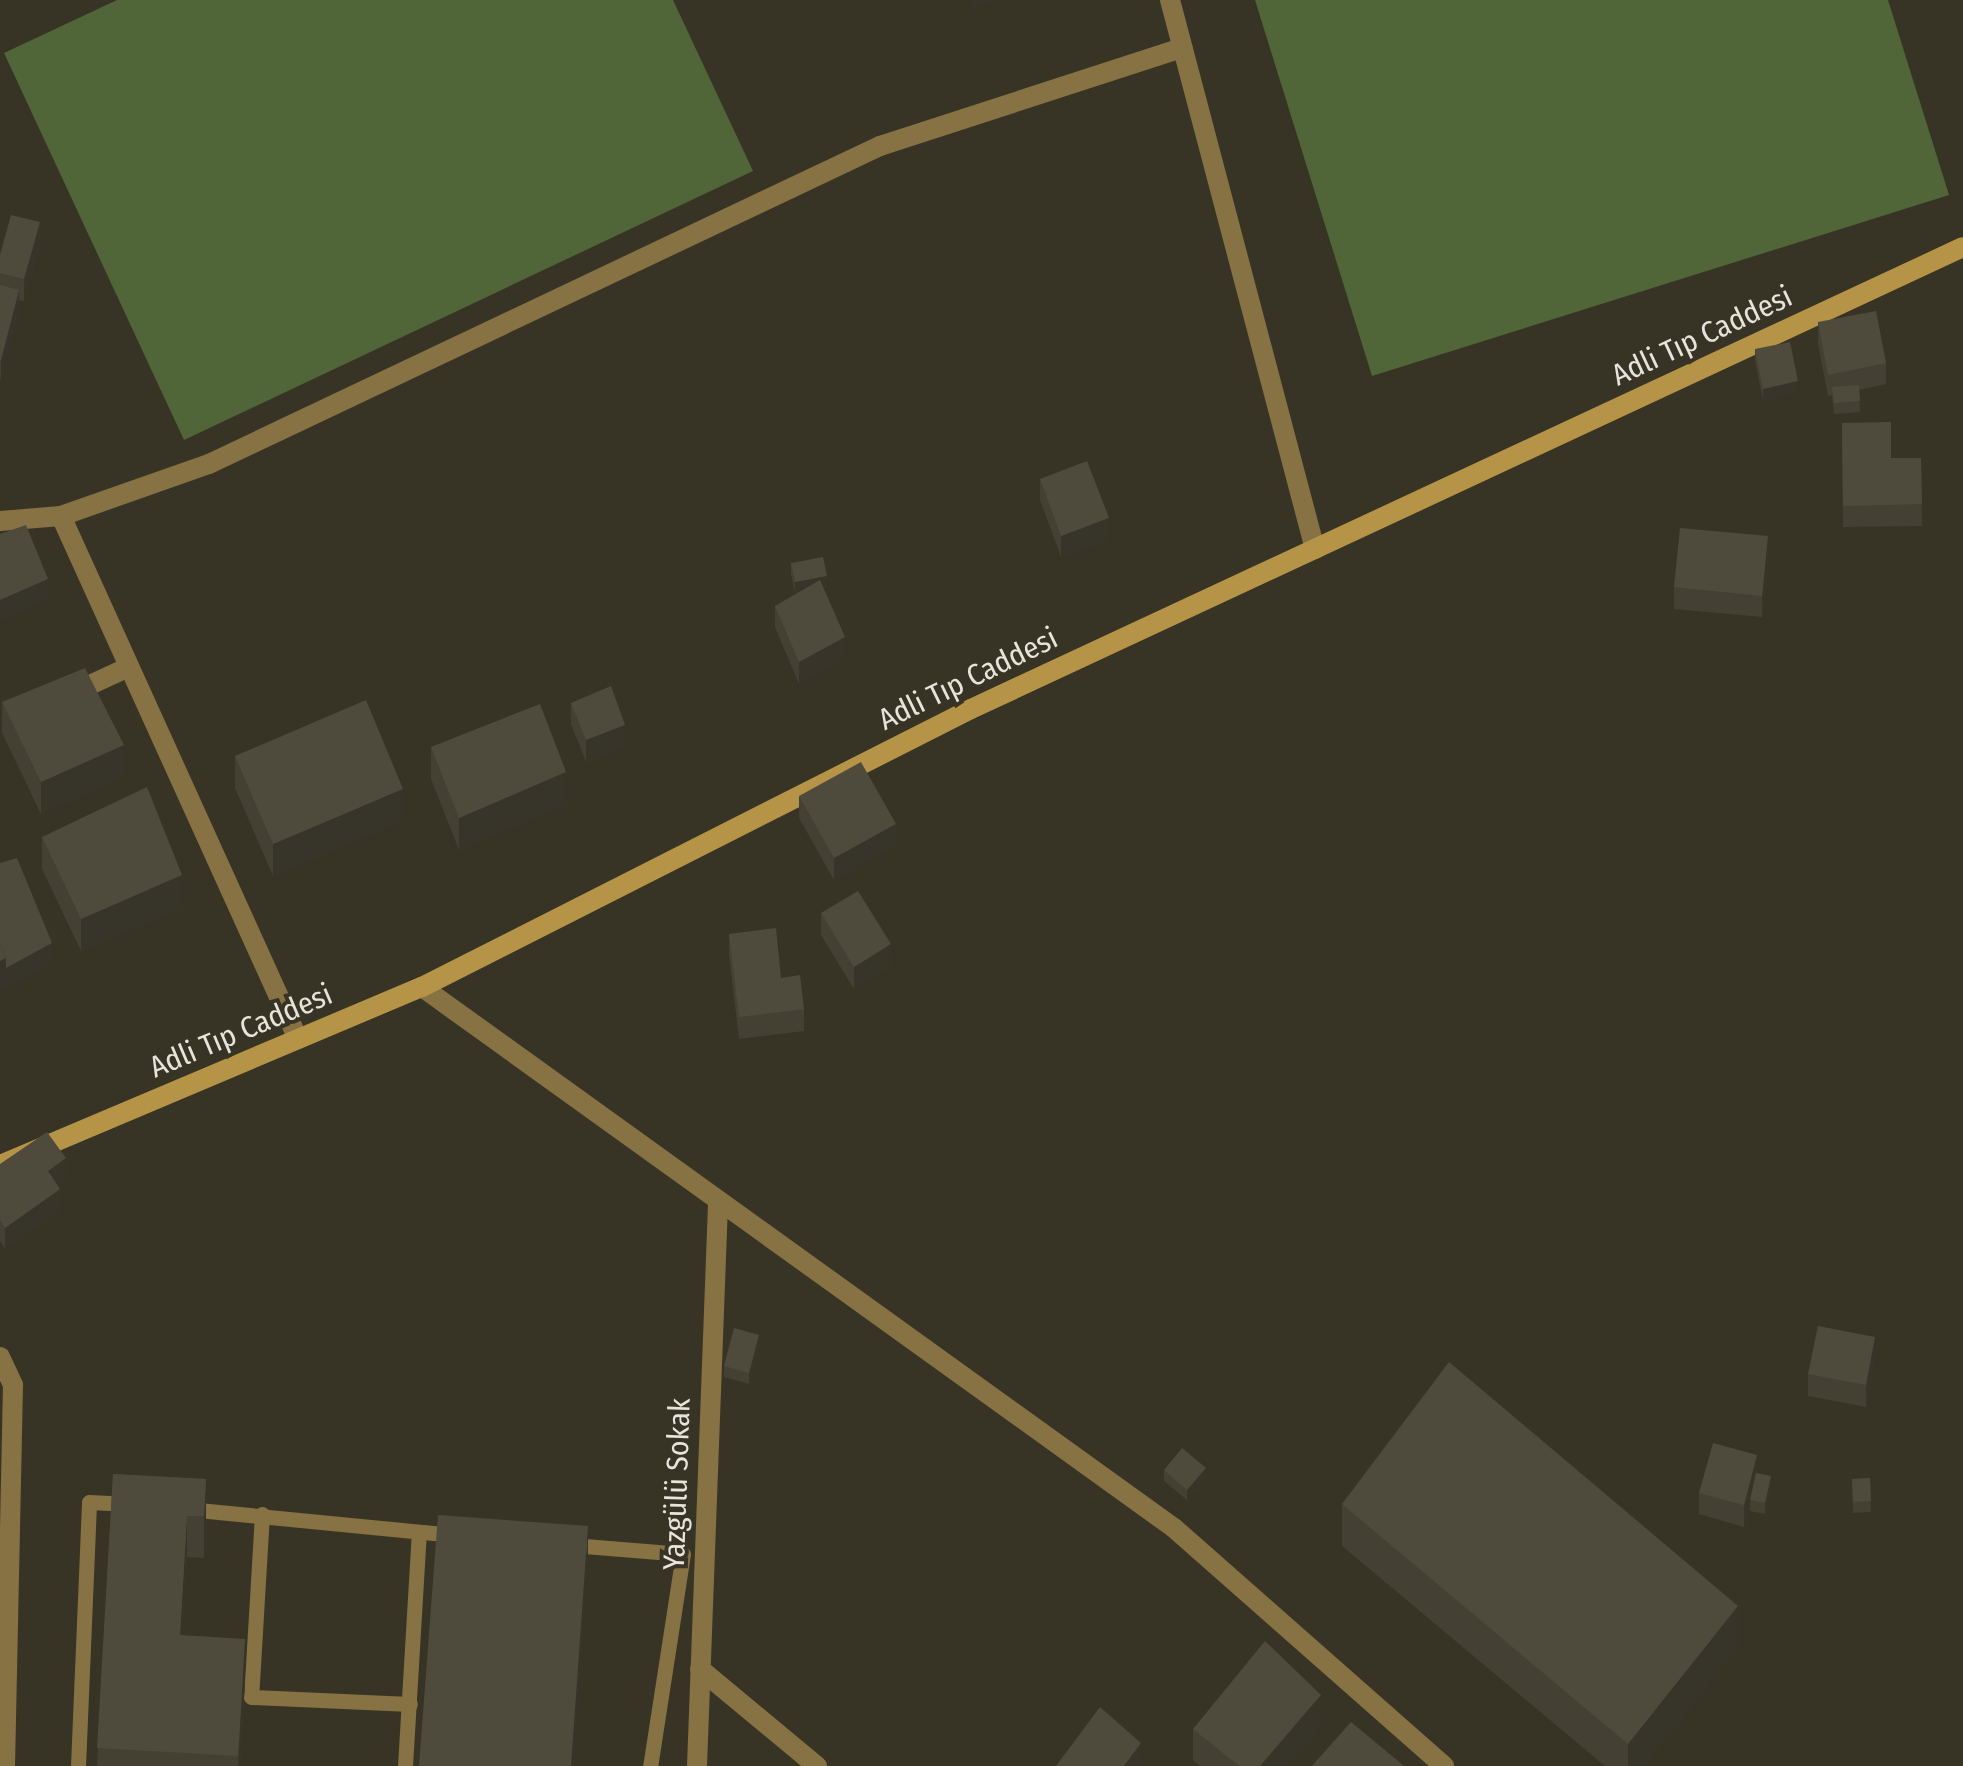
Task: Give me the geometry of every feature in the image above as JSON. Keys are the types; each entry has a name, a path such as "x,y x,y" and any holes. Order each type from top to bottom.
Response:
{"street":[{"path":"1170,0 1315,549"},
{"path":"0,521 61,516 209,464 880,146 1182,48"},
{"name":"Adli Tıp Caddesi","path":"0,1164 422,987 971,709 1963,247"},
{"path":"61,516 298,1039"},
{"path":"48,703 130,666"},
{"path":"422,987 718,1204 1174,1528 1444,1766"},
{"name":"Yazgülü Sokak","path":"697,1766 718,1204"},
{"path":"0,1357 14,1386 5,1766"},
{"path":"700,1669 817,1766"}],"lane":[{"path":"78,1766 89,1502 147,1506"},
{"path":"166,1507 476,1536"},
{"path":"262,1514 251,1697 410,1704"},
{"path":"406,1766 419,1532"},
{"path":"551,1543 683,1554 650,1766"}],"green space":[{"path":"117,0 673,0 753,171 184,440 4,53"},
{"path":"1255,0 1888,0 1949,195 1372,376"}],"building":[{"path":"11,215 40,222 24,279 0,273 0,255"},
{"path":"0,285 19,290 1,360 0,360"},
{"path":"1876,311 1886,363 1828,375 1818,322"},
{"path":"1790,342 1798,381 1763,389 1755,349"},
{"path":"1859,385 1860,401 1834,403 1832,387"},
{"path":"1891,422 1891,458 1921,458 1922,504 1843,506 1842,423"},
{"path":"1087,461 1109,518 1061,536 1040,479"},
{"path":"26,525 48,579 0,600 0,534"},
{"path":"1680,528 1768,536 1762,596 1674,587"},
{"path":"823,557 827,576 795,582 791,563"},
{"path":"820,580 845,637 799,662 775,606"},
{"path":"85,668 124,745 41,782 2,702"},
{"path":"611,686 625,725 586,740 571,703"},
{"path":"366,700 403,789 273,844 235,756"},
{"path":"540,704 566,772 459,818 431,747"},
{"path":"861,762 896,824 834,858 799,796"},
{"path":"147,787 182,875 81,919 42,837"},
{"path":"17,858 52,943 6,968 0,943 0,863"},
{"path":"858,891 891,944 854,967 821,913"},
{"path":"776,928 781,978 800,975 804,1009 739,1017 729,934"},
{"path":"47,1132 66,1158 48,1171 60,1189 5,1228 0,1220 0,1164"},
{"path":"1818,1326 1875,1337 1866,1385 1808,1374"},
{"path":"734,1328 759,1335 749,1373 724,1366"},
{"path":"1449,1362 1738,1606 1628,1744 1342,1504"},
{"path":"1713,1443 1757,1455 1744,1505 1699,1493"},
{"path":"1182,1448 1206,1468 1187,1490 1164,1470"},
{"path":"1756,1473 1771,1476 1765,1503 1750,1500"},
{"path":"113,1474 206,1479 204,1516 187,1516 180,1635 245,1639 238,1756 97,1748"},
{"path":"1870,1478 1871,1501 1853,1502 1852,1479"},
{"path":"438,1515 588,1526 571,1766 419,1766"},
{"path":"1265,1641 1321,1695 1260,1766 1239,1766 1193,1729"},
{"path":"1100,1707 1141,1743 1124,1766 1056,1766"},
{"path":"1351,1722 1404,1766 1312,1766"}]}
